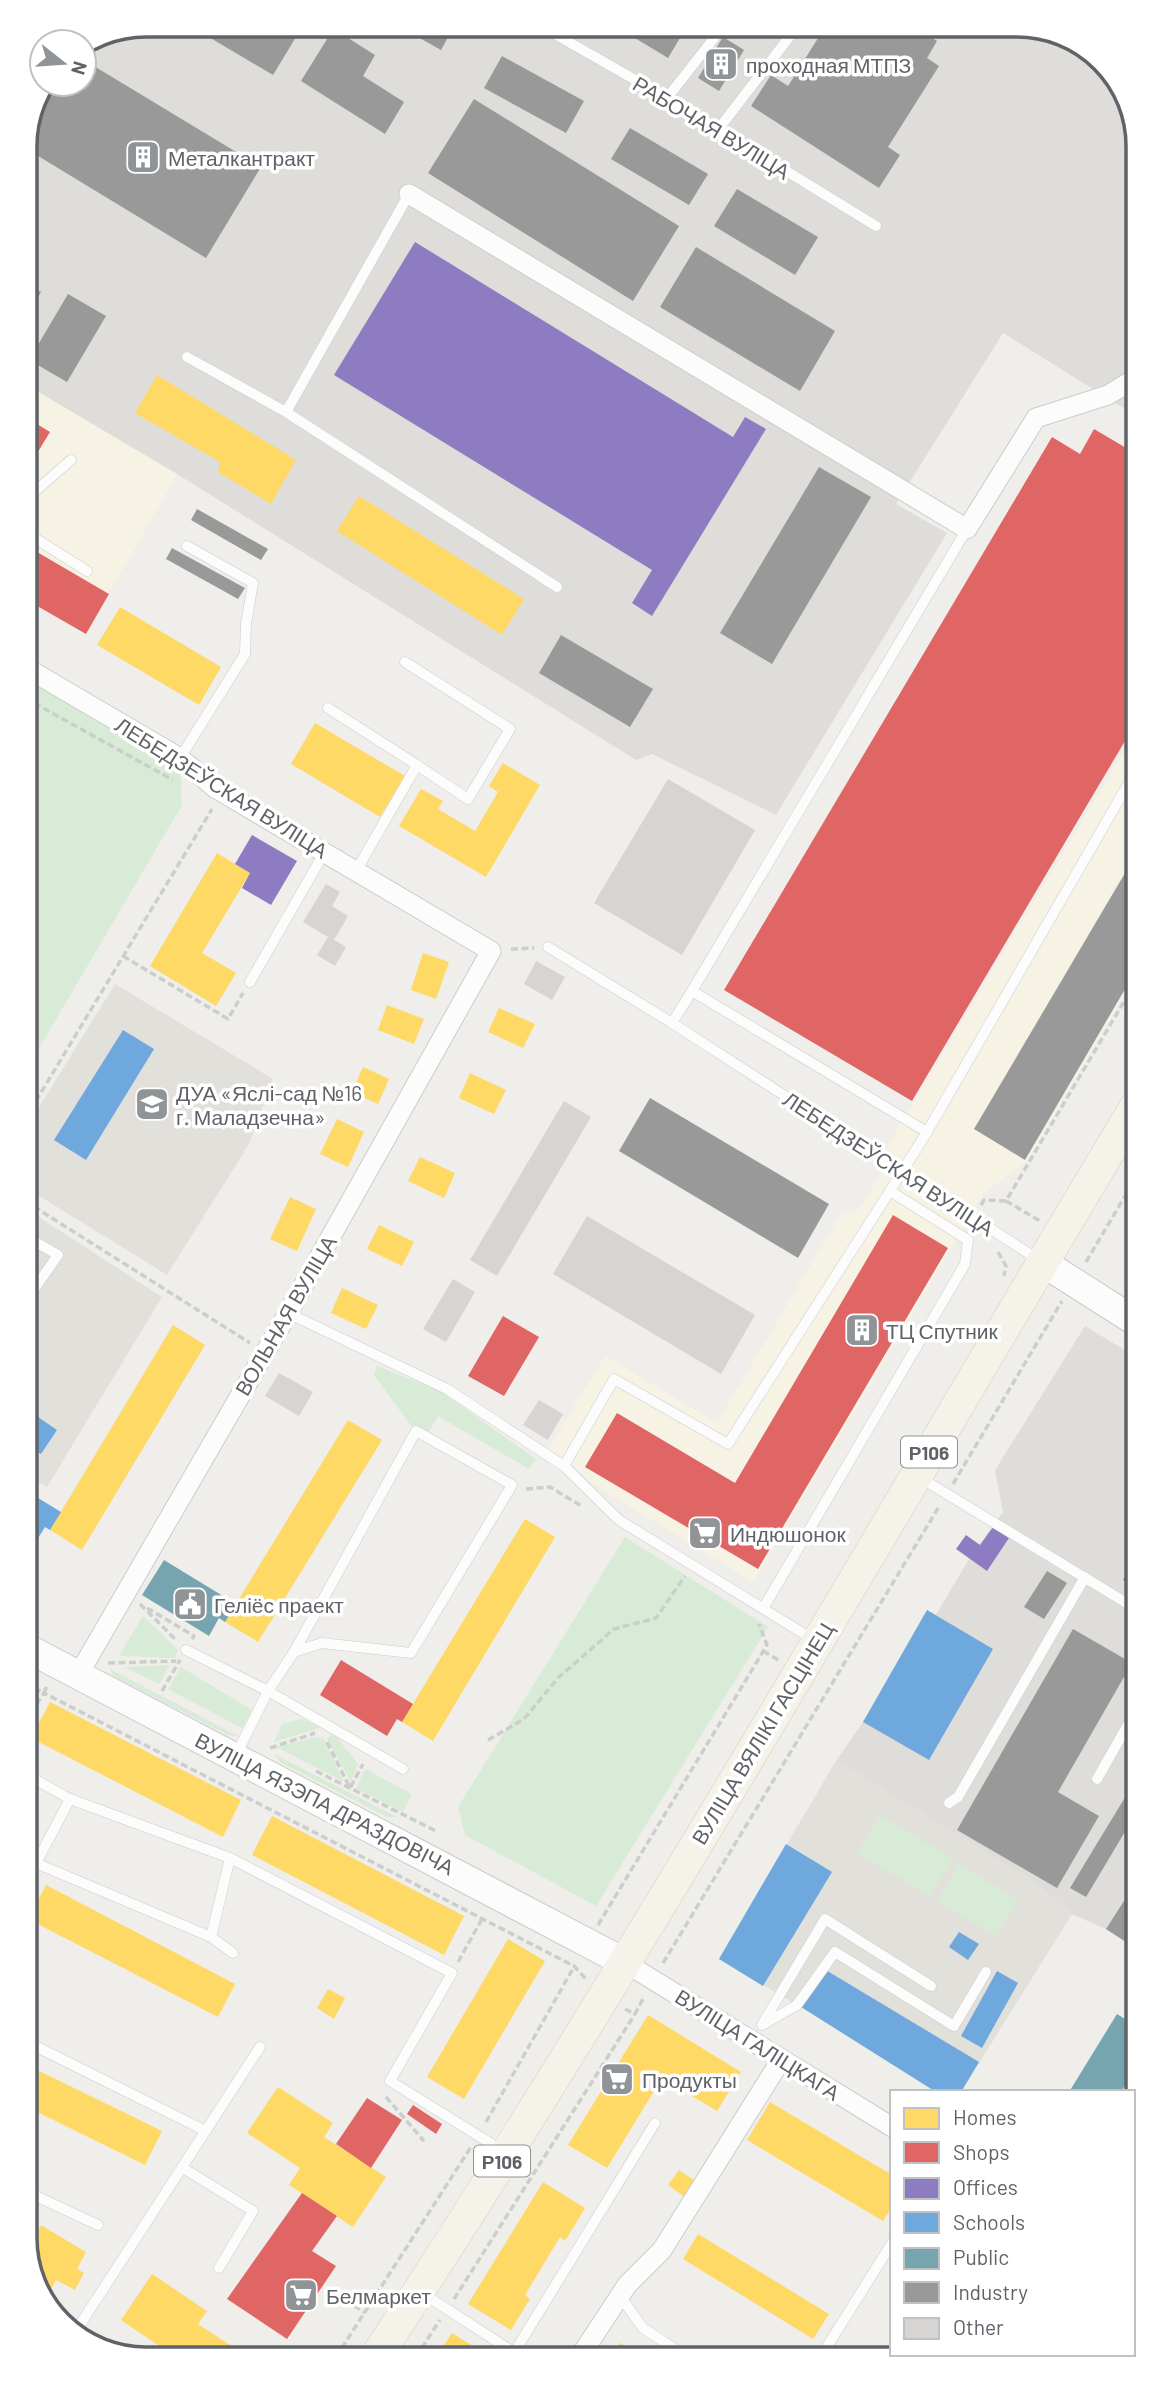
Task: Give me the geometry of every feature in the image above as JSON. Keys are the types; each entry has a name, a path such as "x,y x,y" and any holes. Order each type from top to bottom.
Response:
{"main road":[{"name":"ВУЛІЦА ВЯЛІКІ ГАСЦІНЕЦ","path":"383,2347 507,2153 624,1962 1126,1124"}],"street":[{"path":"409,194 967,529 1036,418 1108,396 1126,384"},
{"name":"ЛЕБЕДЗЕЎСКАЯ ВУЛІЦА","path":"37,674 180,758 215,788 491,951"},
{"name":"ВОЛЬНАЯ ВУЛІЦА","path":"77,1677 288,1313 491,951"},
{"name":"ЛЕБЕДЗЕЎСКАЯ ВУЛІЦА","path":"1042,1262 1126,1315"},
{"name":"ВУЛІЦА ЯЗЭПА ДРАЗДОВІЧА","path":"37,1654 624,1962"},
{"name":"ВУЛІЦА ГАЛІЦКАГА","path":"624,1962 890,2126"},
{"path":"586,2347 620,2295 662,2250 781,2060"}],"lane":[{"name":"РАБОЧАЯ ВУЛІЦА","path":"560,37 667,98 876,226"},
{"path":"667,98 715,37"},
{"path":"717,131 789,37"},
{"path":"286,412 409,194"},
{"path":"187,357 286,412 557,587"},
{"path":"37,490 71,460"},
{"path":"672,1023 967,529"},
{"path":"37,540 86,571"},
{"path":"180,758 245,654 246,624 253,583 187,546"},
{"path":"328,708 468,799 510,729 405,662"},
{"path":"356,872 417,765"},
{"path":"564,1466 614,1379 728,1444 927,1132 1126,788"},
{"path":"250,982 324,853"},
{"name":"ЛЕБЕДЗЕЎСКАЯ ВУЛІЦА","path":"548,947 672,1023 1042,1262"},
{"path":"692,991 927,1132"},
{"path":"764,1607 965,1264 968,1240 890,1191"},
{"path":"37,1243 58,1255 37,1285"},
{"path":"288,1313 447,1389 564,1466 619,1520 817,1642"},
{"path":"235,1757 268,1691 294,1652 416,1430 512,1485 411,1653 322,1643 294,1652"},
{"path":"916,1475 1126,1602"},
{"path":"949,1804 958,1797 1085,1577"},
{"path":"186,1650 268,1691 403,1769"},
{"path":"1097,1779 1126,1729"},
{"path":"37,1781 70,1800 230,1858 452,1973 390,2081 507,2153"},
{"path":"70,1800 38,1864 211,1937 233,1954"},
{"path":"211,1937 230,1858"},
{"path":"752,2042 825,1919 931,1986"},
{"path":"762,2025 797,2006 835,1952 954,2026 986,1972"},
{"path":"37,2047 206,2131"},
{"path":"80,2325 260,2047"},
{"path":"520,2347 655,2123"},
{"path":"183,2168 253,2211 219,2267"},
{"path":"37,2197 98,2225"},
{"path":"827,2347 890,2246"},
{"path":"419,2291 503,2347"},
{"path":"620,2295 643,2328 672,2347"}],"path":[{"path":"37,705 176,781"},
{"path":"37,1099 215,804"},
{"path":"491,951 548,947"},
{"path":"123,956 228,1019 250,982"},
{"path":"654,1979 1126,1196"},
{"path":"37,1209 263,1352"},
{"path":"509,1490 550,1487"},
{"path":"488,1740 524,1719 558,1678 614,1629 656,1618 693,1564"},
{"path":"134,1616 141,1604"},
{"path":"141,1604 186,1650"},
{"path":"141,1604 194,1636 162,1692"},
{"path":"114,1651 108,1664 180,1661"},
{"path":"37,1703 44,1693 574,1966 478,2136 343,2347"},
{"path":"270,1748 322,1731 351,1788 370,1750"},
{"path":"452,1973 482,1919"},
{"path":"423,2347 635,2014"},
{"path":"390,2081 383,2093 424,2141"},
{"path":"328,2288 365,2313"}],"shaded area":[{"path":"146,37 1039,39 1078,55 1104,79 1118,104 1124,124 1126,410 1003,333 896,504 947,533 776,815 652,754 636,760 177,474 37,391 37,139 48,98 98,98 98,48 124,39"},
{"path":"37,391 177,474 86,634 37,606"},
{"path":"1122,755 1126,758 1126,992 1027,1161 984,1193 753,1582 592,1483 570,1462 548,1449 605,1356 717,1423 841,1214 859,1209 886,1166 879,1160"},
{"name":"ДУА «Яслі-сад №16 г. Маладзечна»","path":"115,984 273,1079 249,1144 167,1275 37,1194 37,1111"},
{"path":"37,1216 162,1297 47,1487 37,1481"},
{"path":"1085,1326 1126,1351 1126,1942 1106,1929 1072,1914 1030,1879 836,1761 863,1722 927,1610 936,1615 969,1559 1003,1512 995,1470"},
{"path":"836,1761 1030,1879 1072,1914 962,2090 957,2090 797,2005 719,1959"}],"green space":[{"path":"37,674 180,758 182,805 37,1052"},
{"path":"377,1366 440,1391 536,1459 529,1469 438,1416 423,1442 374,1375"},
{"path":"625,1537 768,1627 596,1906 465,1835 458,1807"},
{"path":"143,1616 178,1650 175,1658 119,1656"},
{"path":"170,1665 159,1684 124,1667"},
{"path":"181,1667 252,1710 242,1728 168,1689"},
{"path":"110,1669 238,1736 228,1735 113,1676"},
{"path":"302,1719 320,1728 274,1742 282,1724"},
{"path":"333,1733 358,1764 351,1782 327,1739"},
{"path":"318,1737 324,1739 343,1781 276,1747"},
{"path":"274,1754 397,1817 387,1817 280,1762"},
{"path":"365,1769 412,1794 403,1812 356,1788"},
{"path":"880,1815 953,1859 930,1897 857,1853"},
{"path":"959,1864 1018,1900 996,1937 937,1901"}],"building: Homes":[{"path":"157,375 296,460 271,504 218,472 220,462 135,413"},
{"path":"359,496 524,599 502,635 337,531"},
{"path":"120,607 221,667 199,705 97,645"},
{"path":"315,723 405,776 380,817 291,764"},
{"path":"503,763 540,785 486,877 399,826 421,789 443,801 438,809 475,831 498,792 489,786"},
{"path":"217,853 250,873 202,953 236,973 216,1006 150,966"},
{"path":"423,953 449,962 436,999 411,990"},
{"path":"387,1005 424,1019 414,1044 378,1030"},
{"path":"499,1008 535,1024 523,1048 488,1032"},
{"path":"363,1067 389,1079 378,1104 352,1092"},
{"path":"470,1073 506,1090 494,1114 459,1098"},
{"path":"337,1119 364,1132 348,1167 320,1154"},
{"path":"420,1157 455,1173 444,1198 408,1181"},
{"path":"290,1197 316,1209 297,1251 270,1239"},
{"path":"379,1225 414,1242 402,1266 367,1249"},
{"path":"342,1288 378,1305 366,1329 331,1313"},
{"path":"173,1325 205,1345 82,1550 50,1530"},
{"path":"348,1420 382,1440 258,1642 225,1622"},
{"path":"525,1519 555,1537 433,1741 402,1722"},
{"path":"50,1702 241,1800 223,1837 37,1741 37,1727"},
{"path":"272,1816 464,1916 444,1955 252,1855"},
{"path":"46,1885 235,1984 218,2017 37,1924 37,1902"},
{"path":"508,1939 545,1961 464,2099 427,2077"},
{"path":"328,1989 345,1998 334,2019 317,2008"},
{"path":"648,2015 741,2072 717,2111 662,2078 607,2168 568,2145"},
{"path":"37,2070 162,2131 145,2165 37,2112"},
{"path":"278,2087 333,2123 324,2137 386,2177 353,2227 289,2185 300,2168 247,2133"},
{"path":"770,2102 890,2174 890,2210 883,2221 747,2140"},
{"path":"679,2170 697,2182 686,2198 668,2185"},
{"path":"543,2182 585,2208 565,2241 560,2237 525,2295 530,2299 511,2330 468,2304"},
{"path":"41,2225 86,2252 77,2269 84,2273 75,2290 56,2280 52,2288 48,2286 39,2260 37,2233"},
{"path":"698,2234 829,2314 813,2339 683,2259"},
{"path":"152,2274 207,2311 198,2324 233,2347 161,2347 121,2320"},
{"path":"452,2333 474,2347 443,2347"}],"building: Shops":[{"path":"37,424 50,432 37,453"},
{"path":"1094,429 1126,448 1126,739 912,1101 724,990 1052,437 1080,454"},
{"path":"37,552 109,594 86,634 37,606"},
{"name":"ТЦ Спутник","path":"893,1215 948,1248 758,1569 585,1467 617,1413 735,1483"},
{"path":"503,1316 539,1337 504,1396 468,1376"},
{"path":"341,1660 413,1704 402,1722 397,1719 387,1736 320,1695"},
{"path":"367,2098 402,2120 371,2168 336,2144"},
{"path":"413,2105 442,2124 436,2134 407,2114"},
{"path":"302,2193 337,2216 312,2251 336,2266 287,2339 227,2299"}],"building: Offices":[{"path":"415,242 733,437 745,417 766,429 652,616 632,603 652,570 334,375"},
{"path":"252,835 297,861 271,905 242,888 250,873 235,864"},
{"path":"993,1527 1009,1538 987,1571 956,1549 966,1535 980,1545"}],"building: Schools":[{"path":"123,1030 154,1049 86,1160 54,1140"},
{"path":"37,1419 57,1430 41,1454 37,1452"},
{"path":"37,1497 61,1512 50,1530 45,1527 37,1540"},
{"path":"927,1610 993,1649 929,1760 863,1722"},
{"path":"786,1844 832,1872 763,1986 719,1959"},
{"path":"959,1932 979,1944 968,1960 949,1947"},
{"path":"824,1969 979,2062 962,2090 933,2090 801,2007"},
{"path":"997,1971 1018,1983 982,2048 961,2036"}],"building: Public":[{"path":"164,1560 236,1604 225,1622 219,1618 209,1636 142,1595"},
{"path":"1117,2014 1126,2020 1126,2084 1122,2090 1070,2090"}],"building: Industry":[{"path":"209,37 296,37 273,75"},
{"path":"328,37 346,37 375,55 363,76 404,102 385,134 301,81"},
{"path":"418,37 448,37 441,50"},
{"path":"633,37 681,37 668,58"},
{"name":"проходная МТПЗ","path":"723,37 744,50 719,91 698,78"},
{"path":"819,37 931,37 937,41 927,58 939,66 888,147 900,155 879,188 751,106 771,75 788,86"},
{"path":"502,56 584,101 566,133 484,88"},
{"name":"Металкантракт","path":"98,68 261,167 206,258 37,155 39,124 48,98 98,98"},
{"path":"474,99 679,226 633,301 428,173"},
{"path":"630,128 708,174 689,205 611,159"},
{"path":"737,189 818,237 795,275 714,226"},
{"path":"696,247 835,331 800,391 660,307"},
{"path":"68,294 106,316 67,382 37,365 37,346"},
{"path":"819,467 871,497 772,664 720,633"},
{"path":"197,509 268,549 261,560 191,520"},
{"path":"172,548 245,588 238,599 166,559"},
{"path":"561,635 653,689 630,727 539,673"},
{"path":"1126,871 1126,987 1025,1160 974,1129"},
{"path":"650,1098 829,1204 798,1258 619,1151"},
{"path":"1047,1571 1067,1583 1044,1619 1024,1607"},
{"path":"1073,1629 1126,1660 1126,1673 1058,1792 1099,1816 1057,1888 957,1830"},
{"path":"1126,1796 1126,1830 1086,1897 1070,1888"},
{"path":"1124,1901 1126,1902 1126,1942 1106,1929"}],"building: Other":[{"path":"668,779 755,830 682,955 594,903"},
{"path":"326,884 340,892 332,906 348,916 334,940 346,947 335,966 317,955 328,937 303,922"},
{"path":"536,961 565,977 552,1000 524,984"},
{"path":"564,1101 591,1117 497,1276 470,1260"},
{"path":"587,1216 755,1315 721,1374 553,1274"},
{"path":"453,1279 475,1292 446,1342 423,1329"},
{"path":"279,1373 313,1392 299,1416 265,1396"},
{"path":"539,1400 563,1414 548,1440 523,1425"}],"place":[{"name":"проходная МТПЗ","path":"721,64"},
{"name":"Металкантракт","path":"143,157"},
{"name":"ДУА «Яслі-сад №16 г. Маладзечна»","path":"152,1104"},
{"name":"ТЦ Спутник","path":"862,1330"},
{"name":"Индюшонок","path":"705,1533"},
{"name":"Геліёс праект","path":"190,1604"},
{"name":"Продукты","path":"617,2079"},
{"name":"Белмаркет","path":"301,2295"}]}
